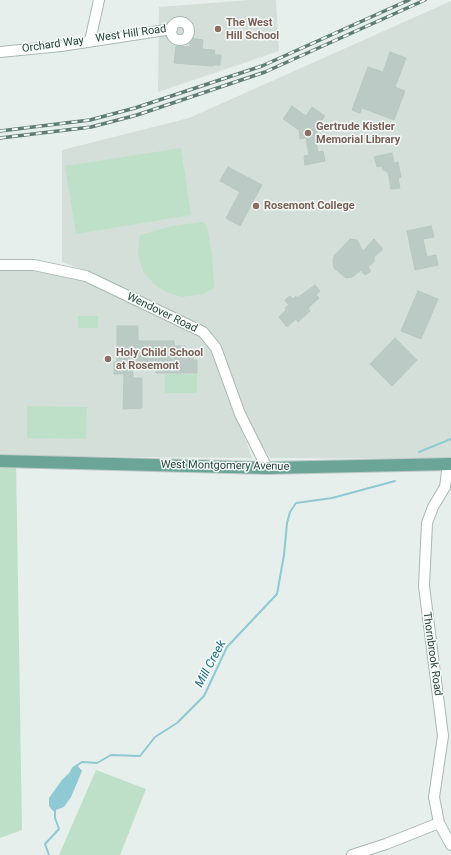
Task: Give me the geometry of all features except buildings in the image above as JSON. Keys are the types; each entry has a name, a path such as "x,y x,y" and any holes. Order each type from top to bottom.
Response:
{"main road":[{"name":"West Montgomery Avenue","path":"0,461 267,468 449,464"}],"street":[{"name":"Orchard Way","path":"0,52 48,48 90,40 99,0"},
{"name":"West Hill Road","path":"90,40 172,28"},
{"name":"Wendover Road","path":"0,265 34,265 86,276 203,332 216,348 240,414 267,468"},
{"name":"Thornbrook Road","path":"449,464 445,487 433,507 427,523 424,560 426,608 447,736 434,797 439,823 451,845"},
{"path":"352,855 386,844 439,823"}],"shaded area":[{"name":"The West Hill School","path":"249,0 276,0 279,51 158,92 159,7"},
{"name":"Rosemont College","path":"451,1 451,459 270,458 246,419 229,367 210,334 104,278 62,262 62,150 189,118"},
{"name":"Holy Child School at Rosemont","path":"34,269 84,281 188,329 202,339 220,366 252,458 23,456 0,454 0,270"}],"green space":[{"path":"181,148 191,215 76,234 65,166"},
{"path":"202,222 207,225 212,255 214,288 203,294 182,297 168,293 155,285 143,271 138,252 140,235 172,226"},
{"path":"78,316 98,316 98,328 78,328"},
{"path":"165,374 197,374 197,393 165,393"},
{"path":"27,406 87,407 86,439 27,438"},
{"path":"0,461 16,461 22,830 0,838"},
{"path":"96,770 146,789 120,855 59,855"}],"water":[{"path":"77,765 82,771 71,797 64,807 53,811 49,806 49,798 62,780"}],"waterway":[{"name":"Mill Creek","path":"419,452 451,439"},
{"name":"Mill Creek","path":"71,772 73,768 82,762 97,763 111,755 140,756 155,737 177,723 204,696 227,647 277,594 284,555 287,523 290,512 296,503 332,498 395,481"},
{"name":"Mill Creek","path":"49,855 45,844 59,829 55,818 55,808"}],"railway":[{"path":"0,131 90,120 135,108 262,66 409,0"},
{"path":"0,138 91,127 137,115 265,72 425,0"}],"place":[{"name":"The West Hill School","path":"218,29"},
{"name":"Gertrude Kistler Memorial Library","path":"308,133"},
{"name":"Rosemont College","path":"256,206"},
{"name":"Holy Child School at Rosemont","path":"108,359"}]}
